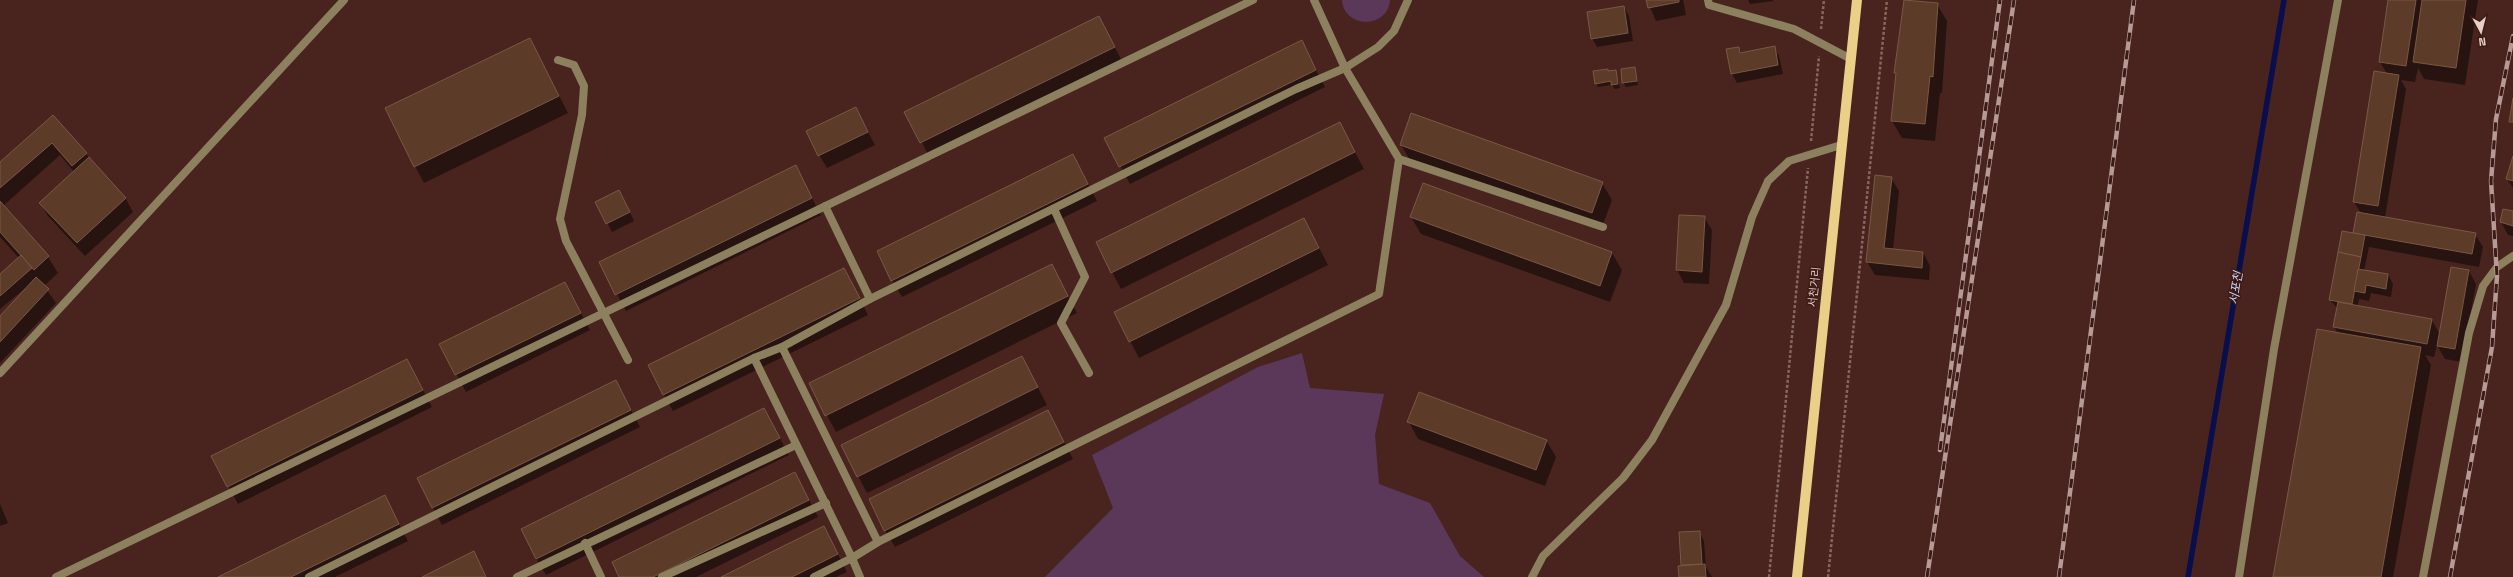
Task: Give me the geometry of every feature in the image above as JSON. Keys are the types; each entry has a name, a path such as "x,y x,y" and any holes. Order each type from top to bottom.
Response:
{"main road":[{"name":"서천거리","path":"1797,577 1857,0"}],"street":[{"path":"0,374 344,0"},
{"path":"56,577 1254,0"},
{"path":"814,577 852,558 878,542 1379,294 1399,159 1345,68 1314,0"},
{"path":"309,577 754,358 782,347 870,299 1296,89 1345,68 1378,47 1394,31 1408,0"},
{"path":"1708,0 1709,5 1794,29 1851,59"},
{"path":"2239,577 2274,349 2338,0"},
{"path":"558,60 574,66 584,86 574,158 560,219 566,241 605,312 628,360"},
{"path":"1532,577 1543,556 1623,478 1652,440 1726,305 1743,254 1752,217 1768,181 1789,161 1841,145"},
{"path":"1399,159 1603,227"},
{"path":"825,206 870,299"},
{"path":"1054,209 1085,277 1061,323 1090,372"},
{"path":"2423,577 2469,333 2483,286 2497,267 2513,256"},
{"path":"782,347 878,542"},
{"path":"754,358 826,503 860,577"},
{"path":"517,577 585,543 796,445"},
{"path":"662,577 826,503"},
{"path":"585,543 601,577"}],"path":[{"path":"1768,577 1824,0"},
{"path":"1828,577 1887,0"}],"shaded area":[{"path":"1342,0 1390,0 1387,10 1382,16 1366,22 1350,16 1345,10"},
{"path":"1302,353 1310,388 1384,394 1375,435 1379,484 1430,503 1460,556 1484,577 1045,577 1113,508 1092,455 1258,367"}],"building":[{"path":"1646,0 1679,0 1679,2 1648,8"},
{"path":"1904,0 1938,3 1933,77 1930,76 1925,124 1891,121 1896,73 1894,73"},
{"path":"2388,0 2416,0 2406,66 2379,62"},
{"path":"2422,0 2466,0 2456,68 2413,62"},
{"path":"1624,6 1628,33 1591,39 1587,12"},
{"path":"1099,16 1115,47 920,143 904,112"},
{"path":"530,38 559,96 414,167 385,108"},
{"path":"1302,40 1316,70 1119,167 1104,138"},
{"path":"1775,46 1778,65 1731,74 1726,49 1739,47 1740,53"},
{"path":"1635,67 1637,81 1622,83 1621,69"},
{"path":"1608,69 1608,71 1616,70 1618,84 1611,85 1611,81 1595,84 1593,71"},
{"path":"2374,71 2399,75 2378,206 2353,202"},
{"path":"2513,98 2513,122 2509,122"},
{"path":"856,107 868,132 818,156 806,131"},
{"path":"1411,113 1603,182 1592,213 1400,145"},
{"path":"53,115 87,153 72,166 52,143 0,188 0,162"},
{"path":"1340,122 1355,152 1111,273 1096,242"},
{"path":"1073,154 1088,184 891,281 877,251"},
{"path":"2513,156 2513,181 2506,179"},
{"path":"89,157 126,198 77,243 39,203"},
{"path":"796,165 812,198 615,295 599,262"},
{"path":"1875,175 1892,177 1884,248 1923,252 1922,268 1866,262"},
{"path":"1423,183 1612,252 1600,286 1410,217"},
{"path":"619,190 630,212 606,224 595,202"},
{"path":"0,201 49,256 34,270 0,232"},
{"path":"2503,209 2513,211 2513,226 2500,222"},
{"path":"2357,212 2476,233 2472,254 2353,233"},
{"path":"1679,215 1705,216 1702,272 1676,270"},
{"path":"1304,218 1319,248 1129,342 1114,312"},
{"path":"2342,231 2365,235 2361,257 2338,252"},
{"path":"2338,252 2361,257 2352,304 2329,300"},
{"path":"21,255 32,268 0,296 0,274"},
{"path":"1052,264 1068,296 825,416 809,383"},
{"path":"2451,267 2469,270 2455,349 2437,346"},
{"path":"844,268 860,298 663,395 648,365"},
{"path":"2358,269 2388,274 2386,289 2366,285 2365,293 2354,291"},
{"path":"36,277 49,289 0,342 0,316"},
{"path":"565,282 581,313 455,375 439,344"},
{"path":"2338,302 2432,319 2427,344 2333,327"},
{"path":"2317,329 2421,347 2381,577 2273,577"},
{"path":"1022,356 1038,387 857,477 841,445"},
{"path":"407,359 423,390 227,487 211,456"},
{"path":"616,380 631,410 432,508 417,478"},
{"path":"1419,392 1547,440 1536,470 1407,422"},
{"path":"764,408 780,438 536,559 521,529"},
{"path":"1048,410 1064,442 884,531 869,499"},
{"path":"795,472 809,500 653,577 619,577 612,562"},
{"path":"385,495 399,524 291,577 218,577"},
{"path":"824,526 838,554 792,577 721,577"},
{"path":"1700,531 1702,564 1681,565 1679,532"},
{"path":"474,551 486,577 422,577"},
{"path":"1705,564 1706,577 1679,577 1678,566"}],"waterway":[{"name":"서포천","path":"2188,577 2284,0"}],"railway":[{"path":"1940,450 2000,0"},
{"path":"1927,577 2014,0"},
{"path":"2059,577 2134,0"},
{"path":"2450,577 2492,347 2497,276 2491,181 2496,119 2513,36"}]}
